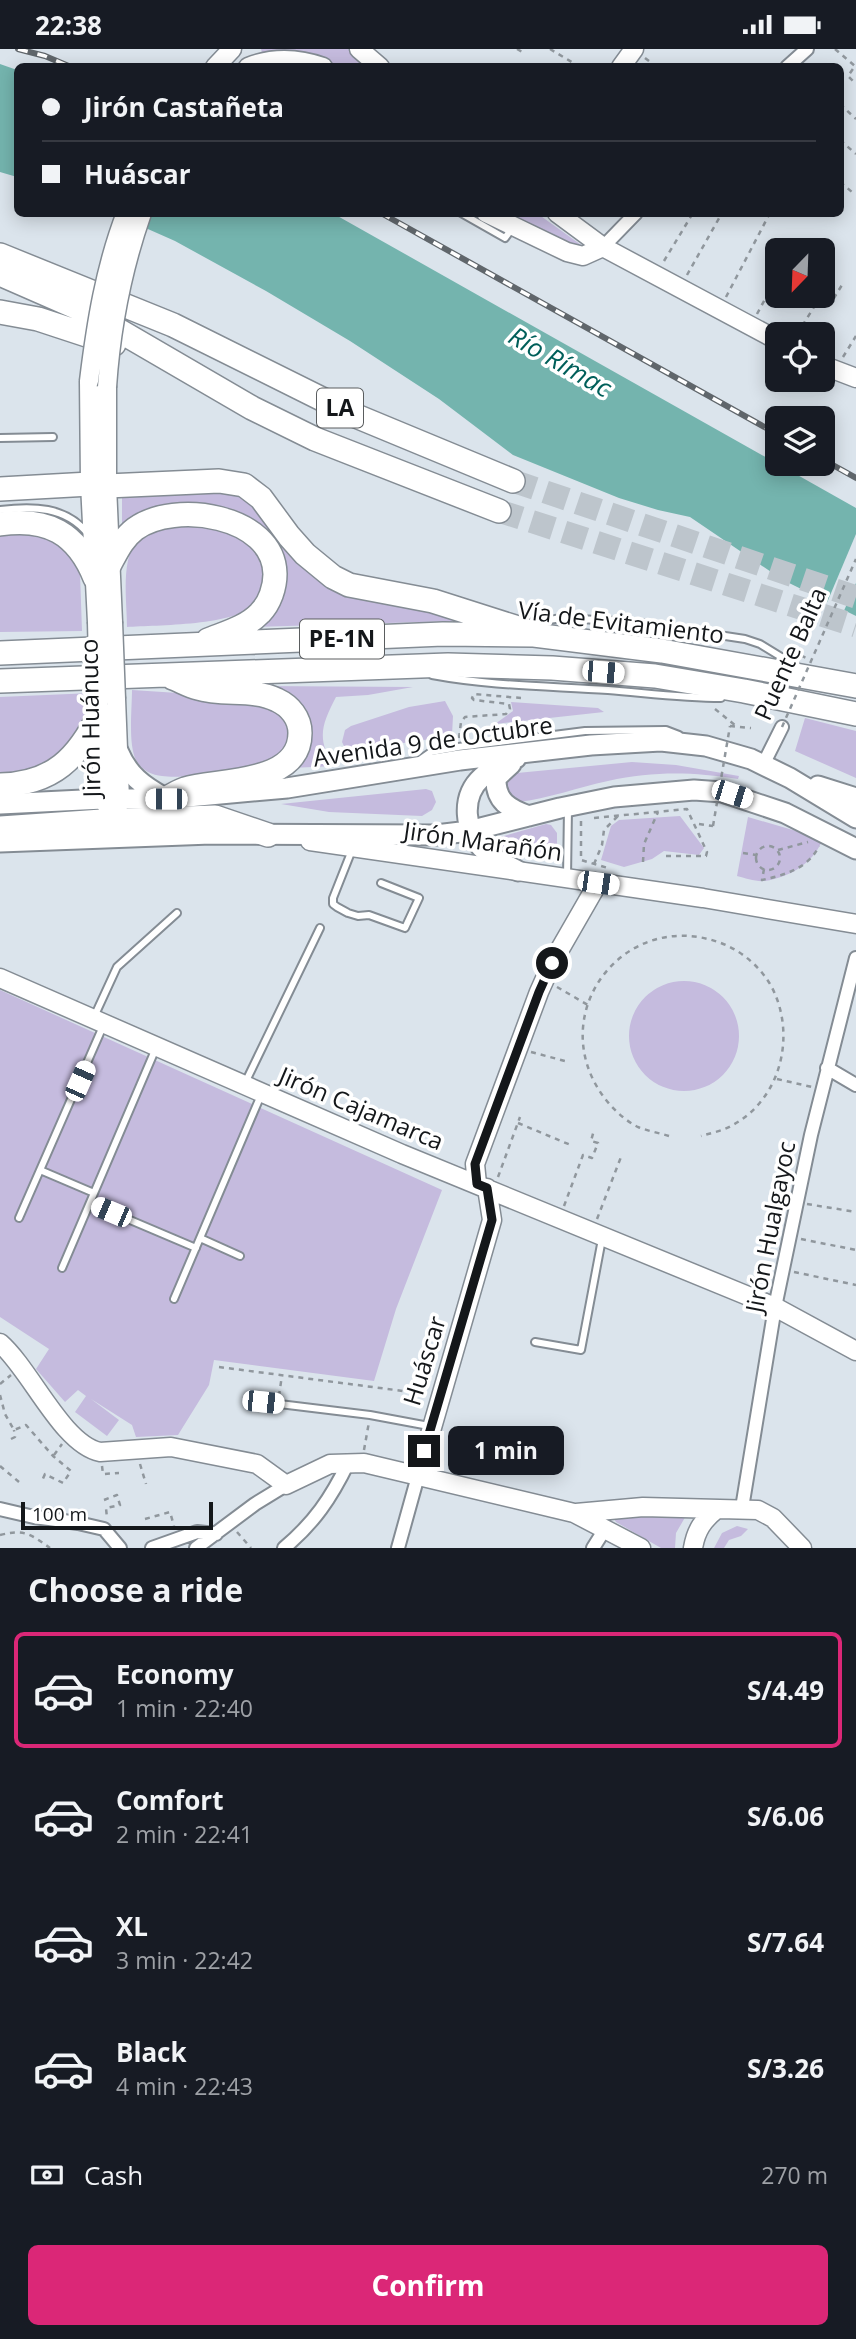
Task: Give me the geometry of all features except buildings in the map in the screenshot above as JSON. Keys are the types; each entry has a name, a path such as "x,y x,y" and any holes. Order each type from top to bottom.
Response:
{"highway":[{"name":"LA","path":"0,255 173,325 356,416 513,481"},
{"name":"LA","path":"0,274 87,312 252,408 315,439 499,510"},
{"path":"0,312 37,319 127,349 170,359"},
{"name":"Vía de Evitamiento","path":"0,489 219,481 244,485 261,498 305,554 333,577 369,590 433,601 501,630"},
{"path":"0,524 33,522 60,531 102,571 134,530 151,520 169,515 200,516 244,527 259,537 270,552 275,566 271,598 260,613 243,626 193,646"},
{"name":"Vía de Evitamiento","path":"3,652 193,646 501,630 662,651 856,685"},
{"name":"Vía de Evitamiento","path":"0,681 448,665 552,668 655,676 856,715"},
{"path":"164,674 199,689 257,694 277,699 292,711 300,725 300,742 294,755 282,766 249,778 183,789 166,799"},
{"path":"0,785 28,782 58,769 71,759 83,744 105,704"},
{"path":"1,832 113,806 215,817 268,835"}],"main road":[{"name":"Avenida 9 de Octubre","path":"0,804 113,806 287,788 460,760 591,745 661,741 706,745 763,765 856,817"},
{"path":"118,751 125,767 136,780 166,799"},
{"path":"526,753 501,771 496,778 495,787 504,804 529,816"},
{"path":"518,871 489,855 479,845 469,831 468,803 474,787 488,772 526,753"},
{"path":"790,778 856,798"},
{"path":"1,832 418,835 469,831 614,797 667,792 722,792 791,815 856,849"}],"street":[{"path":"219,63 232,49"},
{"path":"234,63 246,49"},
{"path":"359,49 375,63"},
{"path":"624,63 635,49"},
{"path":"791,63 807,49"},
{"path":"260,63 288,59 312,63"},
{"name":"Jirón Huánuco","path":"113,806 105,704 105,622 99,485 89,381 96,327 112,257 125,217"},
{"name":"Jirón Huánuco","path":"102,571 92,540 110,350 118,299 141,217"},
{"path":"494,217 567,252 583,256 603,247 632,217"},
{"path":"562,217 603,247 765,334"},
{"path":"835,369 856,378"},
{"name":"Jirón Huánuco","path":"105,704 118,751 113,806"},
{"name":"Puente Balta","path":"763,765 782,727"},
{"name":"Jirón Marañón","path":"268,835 856,924"},
{"name":"Huáscar","path":"398,1548 492,1220 486,1188 475,1164 552,963 598,883"},
{"name":"Jirón Hualgayoc","path":"742,1508 775,1307 827,1068 856,958"},
{"name":"Jirón Cajamarca","path":"0,978 402,1154 775,1307 856,1351"},
{"path":"827,1068 856,1086"},
{"path":"0,1343 26,1371 62,1423 86,1447 100,1452 171,1447 257,1464 286,1485"},
{"path":"284,1548 308,1527 355,1463"},
{"path":"197,1548 286,1485 330,1464 355,1463 574,1513 641,1548"},
{"path":"574,1513 643,1507 758,1510 773,1518 802,1548"},
{"path":"0,1509 105,1530 120,1548"},
{"path":"692,1548 704,1519 717,1509"},
{"path":"593,1548 605,1529"},
{"path":"152,1548 197,1532 216,1534"}],"lane":[{"path":"468,217 505,238 513,227"},
{"path":"0,438 53,437"},
{"path":"0,510 31,507 49,509 68,516 81,525 92,540"},
{"path":"501,630 562,618 621,621 745,639 760,644 815,678"},
{"path":"405,770 431,752 585,731 666,730 706,745"},
{"path":"567,879 568,806"},
{"path":"353,848 333,898 334,904 358,916 369,915 405,929 419,898 381,883"},
{"path":"19,1218 99,1021 117,967 177,913"},
{"path":"244,1085 320,928"},
{"path":"62,1268 157,1047"},
{"path":"174,1299 262,1093"},
{"path":"40,1170 94,1192"},
{"path":"90,1203 196,1248"},
{"path":"535,1342 581,1350 597,1233"},
{"path":"200,1238 240,1255"},
{"path":"263,1402 370,1415 431,1427"}],"path":[{"path":"517,49 524,54"},
{"path":"550,49 573,63"},
{"path":"835,49 855,67 848,76 856,84"},
{"path":"844,185 852,192"},
{"path":"655,276 691,217"},
{"path":"680,288 720,217"},
{"path":"719,309 768,217"},
{"path":"835,297 842,285"},
{"path":"750,326 765,299"},
{"path":"835,360 856,336"},
{"name":"Puente Balta","path":"782,727 856,559"},
{"path":"459,736 461,722 465,717 506,713 510,709 509,704 474,700 474,694 521,698"},
{"path":"715,709 736,726"},
{"path":"699,824 713,826 730,726 751,728"},
{"path":"617,870 581,860 580,822 620,815 687,809 707,852 706,856 665,856"},
{"path":"643,862 644,844 658,811"},
{"path":"594,864 602,845 604,830 620,815"},
{"path":"764,869 762,880 792,872 810,860 819,841 778,850 769,845 765,846 760,848 756,855 756,862 764,869 772,869 779,863 778,850"},
{"path":"743,853 756,855"},
{"path":"669,1136 638,1127 611,1108 592,1081 583,1050 583,1018 594,988 613,962 640,944 670,936 695,935 731,947 756,966 776,997 784,1021 784,1052 776,1078 757,1107 732,1126 701,1136"},
{"path":"545,980 588,1005"},
{"path":"518,1048 565,1061"},
{"path":"776,1078 822,1090"},
{"path":"486,1188 520,1118"},
{"path":"518,1123 573,1146"},
{"path":"560,1218 583,1156 592,1157 598,1143 591,1141 594,1130"},
{"path":"597,1233 621,1157"},
{"path":"797,1202 856,1212"},
{"path":"790,1237 856,1250"},
{"path":"784,1270 856,1285"},
{"path":"219,1367 440,1395"},
{"path":"278,1403 282,1375"},
{"path":"0,1395 2,1415 14,1430 15,1437 11,1439"},
{"path":"355,1463 370,1415"},
{"path":"14,1430 26,1425 53,1456 71,1471 63,1483 45,1474 41,1483"},
{"path":"139,1448 146,1484"},
{"path":"0,1466 19,1482"},
{"path":"104,1500 117,1495 120,1506 106,1508 105,1530"},
{"path":"145,1519 170,1512 178,1539"},
{"path":"230,1523 251,1548"},
{"path":"0,1535 17,1530 29,1534 50,1548"}],"shaded area":[{"path":"261,49 348,49 364,63 329,63 313,57 263,56"},
{"path":"516,217 542,217 584,247 572,247 514,220"},
{"path":"241,491 303,561 487,620 252,627 281,560 189,505 163,505 142,511 122,526 122,495"},
{"path":"167,521 246,533 270,573 256,603 246,611 215,620 127,627 126,581 132,547 141,535"},
{"path":"34,528 65,540 80,573 82,631 0,632 0,533"},
{"path":"258,686 413,687 368,695 336,697 323,731 325,748 334,766 291,768 309,723 305,708 288,695"},
{"path":"132,690 255,698 295,723 282,752 259,763 206,774 174,777 158,775 141,767 136,760 131,736"},
{"path":"92,693 92,707 55,765 0,778 0,697"},
{"path":"445,701 453,716 452,735 364,747 347,752 342,742 345,730 351,726 409,707"},
{"path":"511,702 598,708 604,712 495,724 513,711"},
{"path":"805,718 856,731 856,778 795,751"},
{"path":"632,762 676,765 739,776 738,779 689,774 642,775 518,802 510,799 504,784 517,773"},
{"path":"426,789 432,791 436,802 432,810 422,816 329,812 281,804"},
{"path":"680,816 704,848 699,855 664,851 652,859 624,867 601,860 611,826 619,820"},
{"path":"748,817 822,841 806,863 791,873 762,881 737,876"},
{"path":"546,824 551,825 557,833 555,858 489,843 490,840"},
{"path":"684,981 705,985 723,997 735,1015 739,1036 735,1057 723,1075 705,1087 684,1091 663,1087 645,1075 633,1057 629,1036 633,1015 645,997 663,985"},
{"path":"0,990 442,1190 396,1309 374,1381 214,1360 209,1385 178,1435 136,1437 132,1425 91,1399 119,1420 107,1436 75,1412 86,1396 78,1390 65,1402 36,1369 49,1349 0,1317"},
{"path":"687,1514 676,1533 675,1548 661,1548 616,1522 613,1517"},
{"path":"737,1526 748,1529 741,1536 729,1540 724,1548 714,1548 722,1533"}],"water":[{"path":"0,64 14,69 14,176 0,172"},
{"name":"Río Rímac","path":"121,217 339,217 765,457 765,476 799,476 856,508 856,616 783,580 690,517 619,498 513,455 439,399 266,291 175,241"}],"pier":[{"path":"856,534 856,583 843,613 826,605"}],"tunnel":[{"path":"513,481 856,597"},
{"path":"499,511 856,626"}],"railway":[{"path":"18,49 62,63"},
{"path":"388,217 765,427"},
{"path":"835,466 856,478"}],"route":[{"path":"424,1451 492,1220 487,1188 477,1184 475,1164 552,963"}]}
